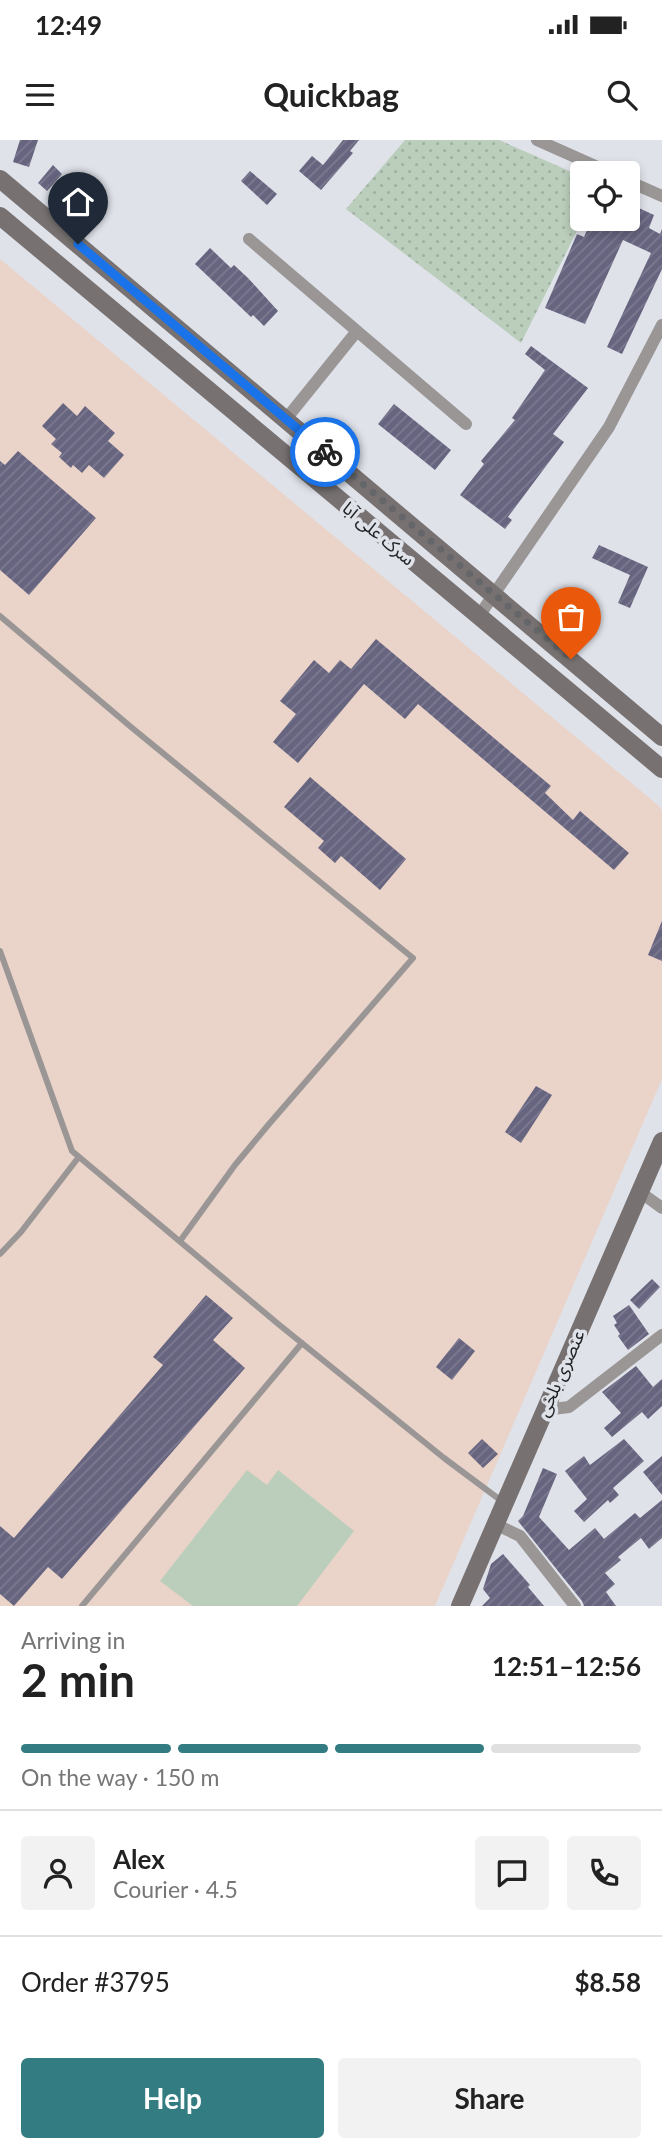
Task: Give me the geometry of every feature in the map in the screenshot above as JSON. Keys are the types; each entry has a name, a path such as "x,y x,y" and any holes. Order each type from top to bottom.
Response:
{"street":[{"path":"537,140 584,161"},
{"path":"0,179 662,737"},
{"path":"640,186 662,196"},
{"name":"سرک علی آبا","path":"0,216 662,769"},
{"path":"249,239 466,424"},
{"path":"119,315 137,293"},
{"path":"479,616 609,427 662,325"},
{"path":"286,419 357,331"},
{"name":"عنصری بلخی","path":"460,1606 662,1141"},
{"path":"640,1192 662,1208"},
{"path":"544,1410 569,1407 662,1335"},
{"path":"495,1524 520,1536 575,1606"}],"lane":[{"path":"0,616 413,958 235,1165 180,1241"},
{"path":"0,951 58,1116 72,1151 78,1158 302,1343 504,1503"},
{"path":"0,1254 21,1232 78,1158"},
{"path":"82,1606 302,1343"}],"shaded area":[{"path":"0,259 662,811 662,1079 435,1606 0,1606"}],"green space":[{"path":"405,140 499,140 570,171 570,231 577,231 521,343 346,209"},
{"path":"247,1470 267,1485 278,1470 354,1531 297,1606 193,1606 160,1581"}],"building":[{"path":"20,140 38,140 29,167 13,162"},
{"path":"343,140 359,140 350,151 353,153 321,190 299,171 312,156 323,165"},
{"path":"53,165 62,174 47,191 38,183"},
{"path":"250,171 277,194 267,205 241,181"},
{"path":"640,209 654,215 649,228 660,234 662,229 662,269 622,354 607,347 651,253 623,240 585,324 545,308 577,234 584,237 587,231 640,231"},
{"path":"210,248 231,268 234,265 278,311 264,326 195,264"},
{"path":"531,346 588,388 553,434 564,442 508,517 512,520 505,529 460,495 484,464 481,461 515,420 512,418 545,370 525,354"},
{"path":"63,403 77,416 85,406 115,433 108,441 124,455 104,478 89,465 82,473 73,465 71,468 59,457 62,453 51,444 56,439 42,426"},
{"path":"394,404 451,450 435,470 378,424"},
{"path":"18,451 96,518 29,595 0,570 0,461 5,465"},
{"path":"599,545 648,567 630,608 618,603 630,575 592,558"},
{"path":"376,639 551,786 545,793 573,820 580,811 629,853 614,870 418,704 405,719 364,684 298,763 273,742 296,714 280,701 314,660 329,673 340,660 351,669"},
{"path":"310,777 406,859 380,890 341,856 335,863 318,848 324,841 284,807"},
{"path":"662,921 662,961 648,955"},
{"path":"536,1086 552,1095 521,1143 505,1132"},
{"path":"652,1279 660,1287 639,1309 630,1300"},
{"path":"206,1295 233,1318 213,1340 245,1368 62,1579 48,1567 14,1606 0,1594 0,1526 14,1538 163,1365 153,1357"},
{"path":"629,1305 649,1334 628,1350 618,1336 620,1334 614,1325 617,1323 613,1316"},
{"path":"459,1338 475,1351 452,1380 436,1367"},
{"path":"636,1366 653,1387 662,1379 662,1406 648,1419 642,1412 612,1437 604,1428 621,1413 602,1392"},
{"path":"482,1439 498,1454 483,1468 468,1453"},
{"path":"624,1439 644,1461 613,1488 619,1495 610,1503 608,1500 584,1522 574,1511 587,1499 565,1471 584,1456 590,1465"},
{"path":"662,1456 662,1495 643,1472"},
{"path":"543,1468 557,1474 539,1517 569,1550 595,1528 604,1539 635,1513 640,1518 662,1500 662,1538 649,1549 641,1538 618,1557 621,1560 605,1573 615,1584 606,1592 616,1606 584,1606 518,1521 523,1516"},
{"path":"503,1554 544,1606 482,1606 490,1598 483,1589 491,1564"}],"way so far":[{"path":"325,452 571,659"}],"route":[{"path":"78,244 325,452"}]}
